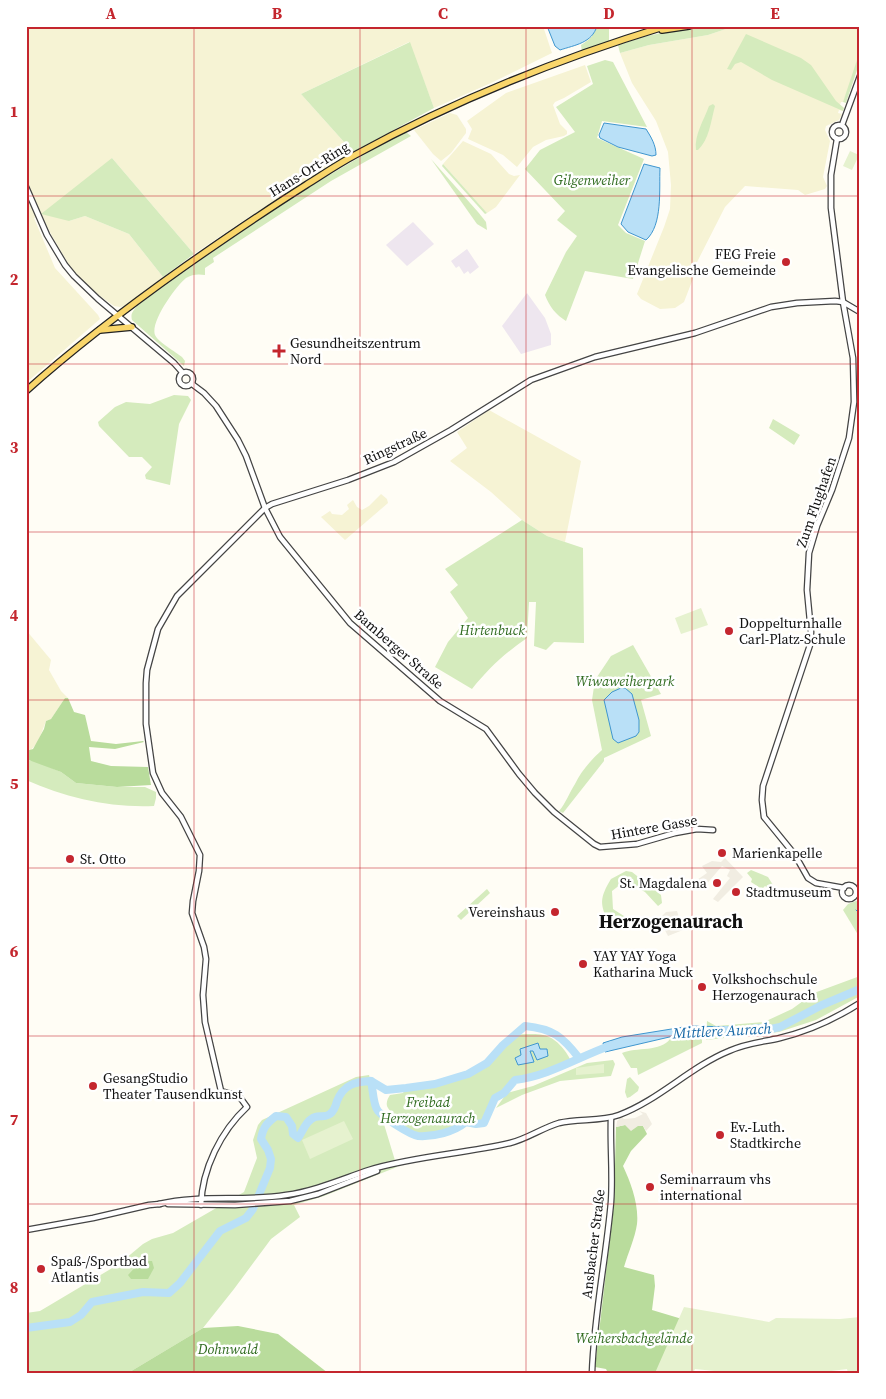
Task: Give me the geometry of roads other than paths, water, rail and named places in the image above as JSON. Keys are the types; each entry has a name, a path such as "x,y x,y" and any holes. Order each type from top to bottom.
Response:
{"main road":[{"name":"Hans-Ort-Ring","path":"26,391 118,315 262,213 353,156 408,127 491,89 562,60 666,26"},
{"name":"Hans-Ort-Ring","path":"643,33 689,26"},
{"path":"98,330 132,327"}],"street":[{"path":"842,125 860,76"},
{"path":"837,125 842,125 846,129 846,134 844,137 837,139 832,129 837,125"},
{"name":"Zum Flughafen","path":"837,139 833,156 830,192 843,302 853,358 852,421 842,460 816,526 809,553 807,590 811,632 809,649 762,792 764,817 795,855 811,881 844,888"},
{"name":"Bamberger Straße","path":"26,187 47,235 65,265 83,286 174,363 182,372 188,372 192,375 192,384"},
{"path":"843,302 860,312"},
{"name":"Ringstraße","path":"201,1198 204,1180 214,1156 230,1128 247,1107 239,1096 221,1091 205,1022 206,959 204,947 192,913 200,871 200,855 181,818 162,793 153,773 149,754 145,706 147,670 158,629 177,596 265,508 286,498 348,480 394,462 451,430 531,380 612,352 695,333 772,307 798,303 843,302"},
{"name":"Bamberger Straße","path":"182,372 179,375 179,382 186,386 192,384"},
{"name":"Bamberger Straße","path":"192,384 216,406 238,440 246,456 265,508 280,537 350,623 440,701 483,726 495,739 519,774 544,802 600,847"},
{"name":"Hintere Gasse","path":"600,847 636,844 697,829 713,830"},
{"path":"852,886 858,895 852,899 846,898 842,893 844,888 852,886"},
{"path":"26,1230 180,1199 278,1197 311,1190 385,1166 513,1142 548,1126 575,1120 611,1118 644,1103 712,1058 745,1044 780,1038 812,1029 860,1004"},
{"name":"Ansbacher Straße","path":"592,1373 599,1289 611,1204 611,1118"},
{"path":"159,1204 235,1205 272,1203 302,1198 372,1174 385,1166"},
{"path":"201,1198 201,1205"}],"water":[{"path":"547,26 597,26 595,32 587,40 560,50 555,46"},
{"name":"Gilgenweiher","path":"604,123 646,129 654,144 656,155 652,156 618,147 600,138 599,135"},
{"name":"Gilgenweiher","path":"644,164 660,168 658,216 646,240 628,232 621,224"},
{"path":"625,688 632,694 639,720 639,732 636,736 618,743 613,739 604,700 612,692"},
{"path":"690,1026 735,1027 736,1034 678,1035 605,1052 603,1043 622,1037"},
{"path":"538,1043 540,1049 547,1049 548,1056 537,1060 533,1051 530,1051 534,1062 518,1065 515,1058 521,1055 520,1049"}],"waterway":[{"path":"856,910 860,914"},
{"name":"Mittlere Aurach","path":"726,1030 740,1032 756,1028 771,1029 780,1027 822,1005 860,989"},
{"name":"Mittlere Aurach","path":"371,1081 386,1090 435,1084 468,1074 487,1063 503,1045 525,1026 543,1029 556,1035 579,1058"},
{"name":"Mittlere Aurach","path":"26,1328 70,1322 81,1315 92,1302 143,1292 169,1293 180,1283 220,1231 246,1218 253,1209 270,1168 271,1159 261,1139 266,1126 276,1116 286,1117 292,1126 293,1134 298,1138 312,1118 326,1116 331,1113 340,1095 347,1087 355,1083 371,1081 375,1105 381,1114 397,1126 414,1135 437,1135 456,1129 466,1122 484,1123 495,1098 504,1093 515,1080 552,1070 612,1045"}],"place":[{"name":"FEG Freie Evangelische Gemeinde","path":"786,262"},
{"name":"Gesundheitszentrum Nord","path":"279,351"},
{"name":"Doppelturnhalle Carl-Platz-Schule","path":"729,631"},
{"name":"Marienkapelle","path":"722,853"},
{"name":"St. Otto","path":"70,859"},
{"name":"St. Magdalena","path":"717,883"},
{"name":"Stadtmuseum","path":"736,892"},
{"name":"Vereinshaus","path":"555,912"},
{"name":"YAY YAY Yoga Katharina Muck","path":"583,964"},
{"name":"Volkshochschule Herzogenaurach","path":"702,987"},
{"name":"GesangStudio Theater Tausendkunst","path":"93,1086"},
{"name":"Ev.-Luth. Stadtkirche","path":"720,1135"},
{"name":"Seminarraum vhs international","path":"650,1187"},
{"name":"Spaß-/Sportbad Atlantis","path":"41,1269"}],"district":[{"name":"Herzogenaurach","path":"671,921"}],"park label":[{"name":"Hirtenbuck","path":"492,630"},
{"name":"Wiwaweiherpark","path":"625,681"},
{"name":"Freibad Herzogenaurach","path":"428,1110"},
{"name":"Weihersbachgelände","path":"634,1338"},
{"name":"Dohnwald","path":"228,1349"}]}
